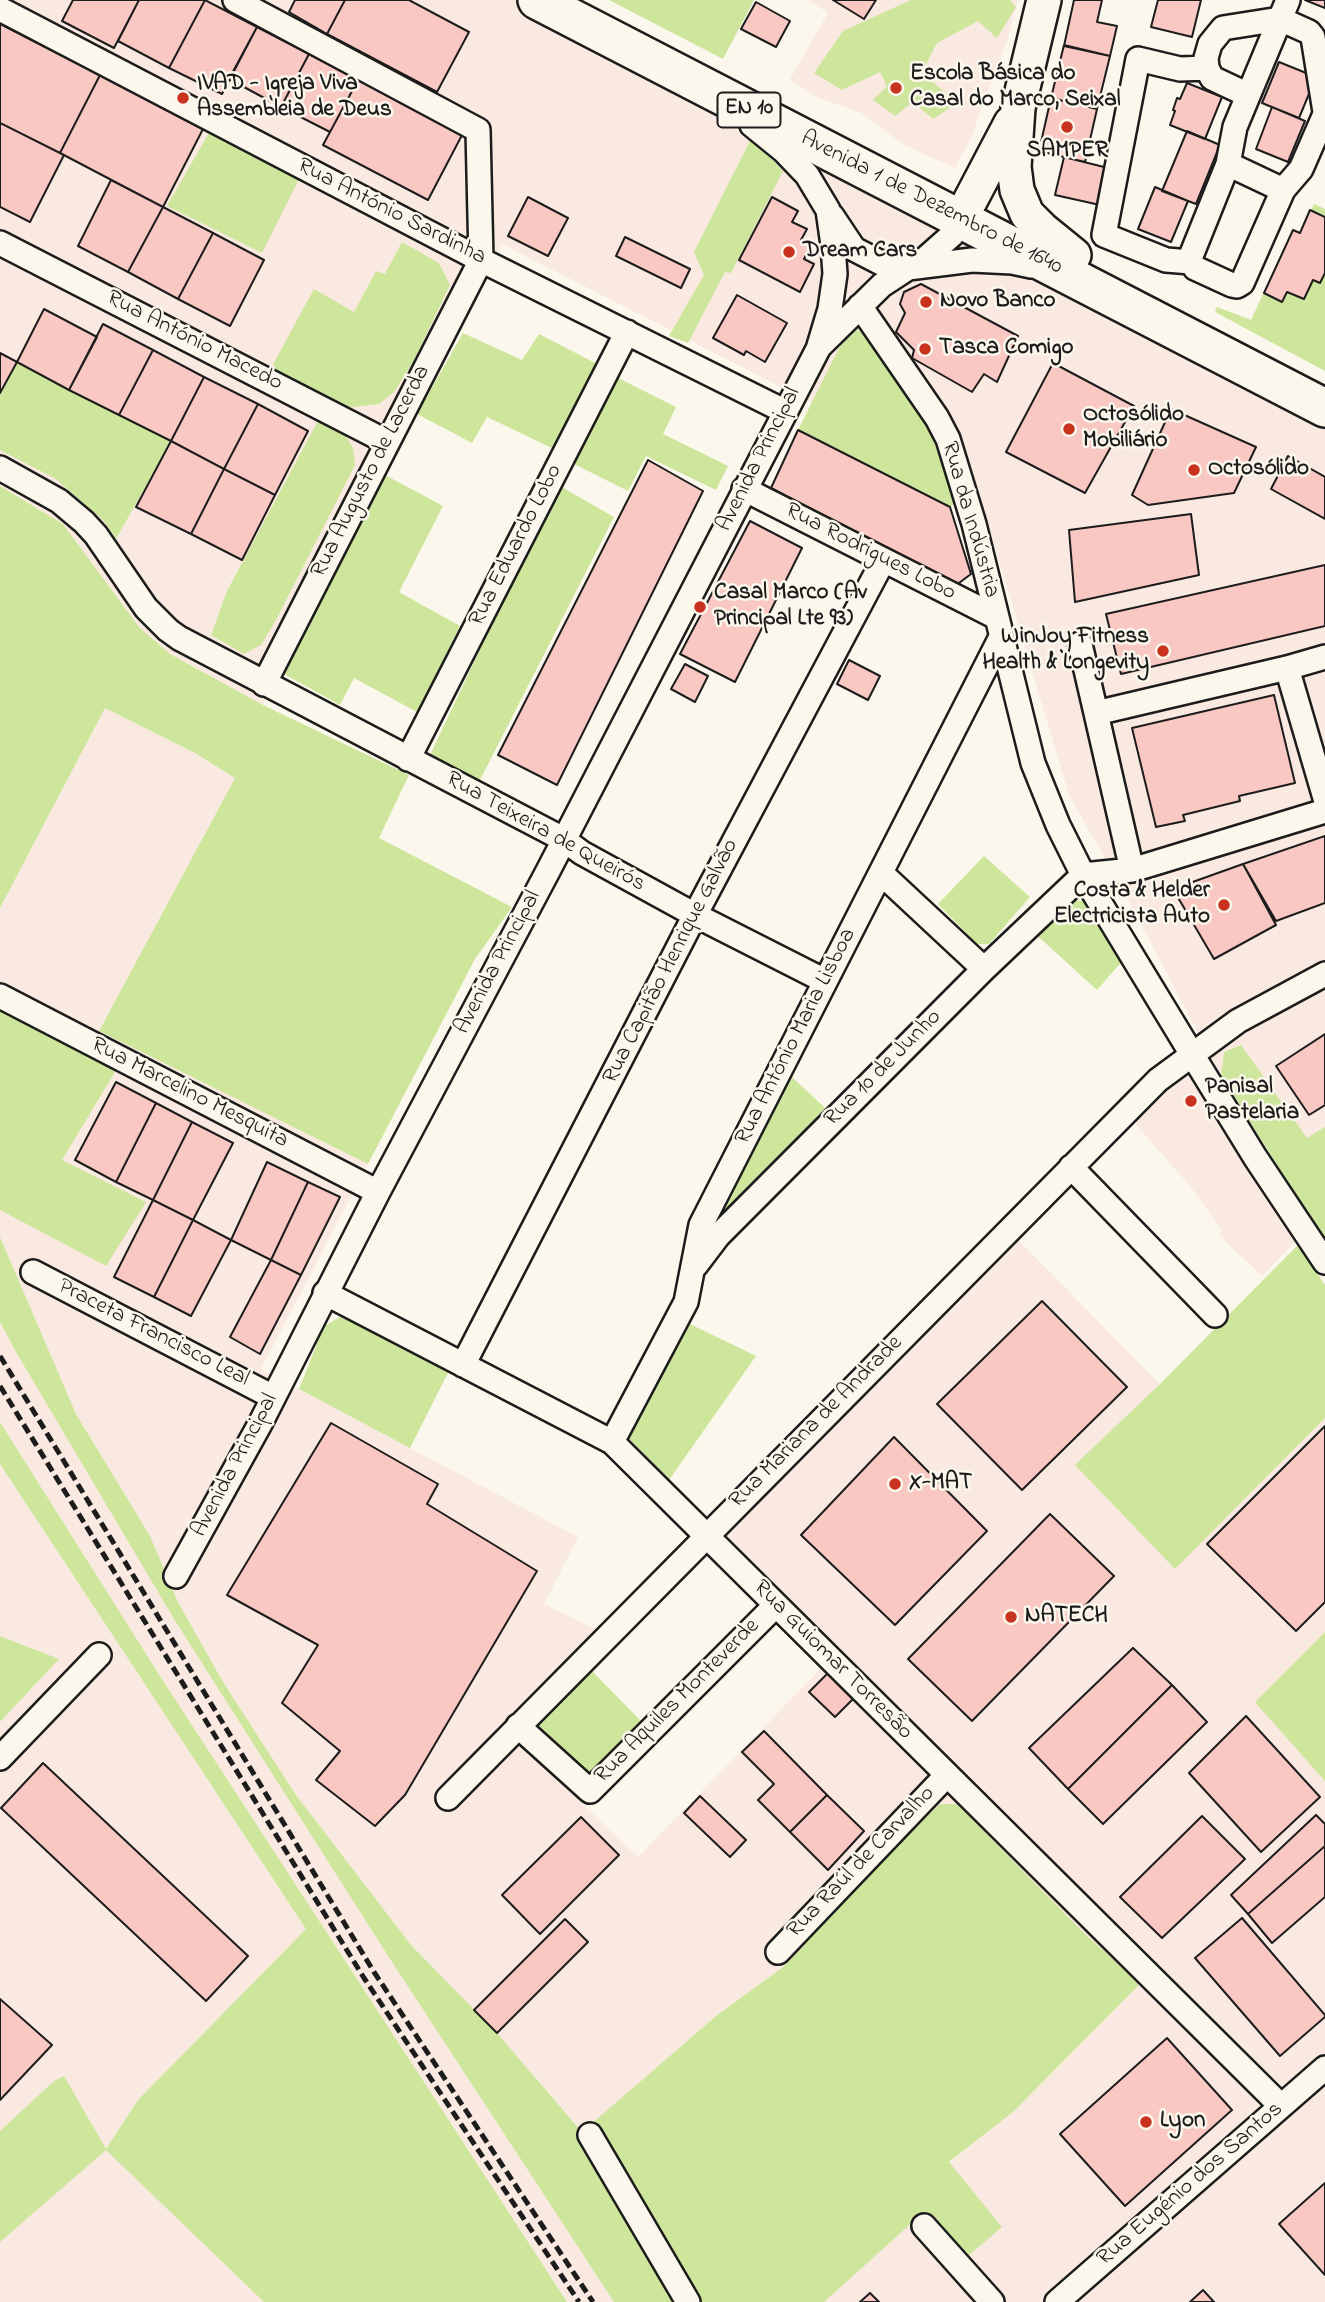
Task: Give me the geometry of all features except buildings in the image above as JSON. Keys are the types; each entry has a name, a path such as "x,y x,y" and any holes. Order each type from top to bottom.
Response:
{"main road":[{"name":"Avenida 1 de Dezembro de 1640","path":"537,0 699,84 965,210"},
{"name":"Avenida 1 de Dezembro de 1640","path":"581,0 1068,264 1325,408"},
{"path":"1044,0 1018,108 1014,167 1017,190 1027,214 1068,264"},
{"path":"965,210 1018,108"},
{"name":"Avenida 1 de Dezembro de 1640","path":"1068,264 1325,384"}],"street":[{"path":"235,0 478,130 481,260"},
{"name":"Rua António Sardinha","path":"0,9 481,260 784,411"},
{"path":"1248,94 1216,81 1207,68 1206,58 1210,44 1223,28 1284,10"},
{"path":"1284,10 1313,37 1325,113 1301,169 1283,190 1244,280 1238,286 1232,285 1195,268 1191,256 1228,164 1235,127 1284,10"},
{"path":"1191,262 1166,260 1104,235 1138,59 1180,69 1207,68"},
{"name":"Avenida Principal","path":"699,84 784,151 807,175 854,249 883,264 913,267 983,260 1068,264"},
{"path":"1228,164 1283,190"},
{"name":"Avenida Principal","path":"176,1576 273,1396 818,349 830,309 835,274 828,210"},
{"name":"Avenida Principal","path":"818,349 882,285 944,244 965,210"},
{"name":"Rua António Macedo","path":"0,243 387,442"},
{"name":"Rua Augusto de Lacerda","path":"264,684 481,260"},
{"name":"Rua da Indústria","path":"860,306 937,418 948,439 974,524 1033,763 1058,825 1083,875 1192,1056 1325,1262"},
{"name":"Rua Eduardo Lobo","path":"408,759 627,332"},
{"name":"Rua Teixeira de Queirós","path":"0,468 59,501 84,522 101,542 137,598 168,630 202,652 563,839 582,853 695,915 825,981"},
{"name":"Rua Rodrigues Lobo","path":"744,489 883,561 999,627"},
{"name":"Rua Capitão Henrique Galvão","path":"463,1365 695,915 883,561"},
{"name":"Rua António Maria Lisboa","path":"611,1442 686,1302 701,1225 881,873 999,627"},
{"path":"1080,644 1132,870"},
{"path":"1096,713 1325,657"},
{"path":"1287,668 1325,798"},
{"path":"1083,875 1132,870 1325,811"},
{"path":"881,873 984,969"},
{"name":"Rua 10 de Junho","path":"692,1270 718,1236 984,969 1083,875"},
{"name":"Rua Mariana de Andrade","path":"448,1798 1157,1080 1238,1021 1325,974"},
{"name":"Rua Marcelino Mesquita","path":"0,996 377,1192"},
{"path":"1071,1167 1215,1315"},
{"name":"Praceta Francisco Leal","path":"33,1272 273,1396"},
{"name":"Rua Guiomar Torresão","path":"325,1293 611,1442 1281,2106"},
{"name":"Rua Aquiles Monteverde","path":"518,1726 590,1791 776,1605"},
{"path":"0,1758 99,1655"},
{"name":"Rua Raúl de Carvalho","path":"778,1952 947,1775"},
{"name":"Rua Eugénio dos Santos","path":"1057,2302 1325,2068"},
{"path":"590,2134 688,2302"},
{"path":"924,2226 992,2302"}],"shaded area":[{"path":"0,0 559,0 1325,399 1325,1128 1275,1161 1221,1076 1124,892 1069,795 981,500 955,503 929,426 866,334 849,327 812,403 502,244 263,705 170,654 139,627 63,524 0,486"},
{"name":"Escola Básica do Casal do Marco, Seixal","path":"809,0 1018,0 1008,38 972,135 955,168 906,146 861,113 814,96 790,79 828,13"},
{"path":"105,708 195,753 235,778 99,1031 368,1164 261,1369 578,1537 544,1604 597,1630 503,1727 638,1857 837,1652 718,1536 1018,1240 1160,1384 1298,1245 1325,1285 1325,2302 824,2302 925,2211 1001,2227 949,2163 1013,2112 1140,1985 1084,1933 848,1892 783,1967 716,2016 583,2132 497,2033 411,1945 296,1795 223,1682 178,1602 150,1536 76,1414 0,1237 0,908"},
{"path":"1184,1070 1295,1242 1262,1276 1219,1235 1222,1230 1190,1186 1133,1121"},
{"path":"0,1322 390,1959 614,2302 567,2302 160,1676 0,1422"},
{"path":"0,1464 306,1929 138,2100 106,2149 264,2302 0,2302 0,1722 59,1659 0,1636"}],"green space":[{"path":"609,0 754,0 723,59"},
{"path":"911,0 1010,0 1016,7 997,38 978,21 937,43 922,72 957,103 933,119 913,102 895,116 873,100 887,86 880,72 842,90 814,73 843,31"},
{"path":"210,131 300,177 262,253 167,206"},
{"path":"750,141 759,146 783,171 731,273 725,272 688,343 669,336 704,275 694,252"},
{"path":"1314,204 1325,209 1325,371 1215,312 1217,307 1251,320 1293,230 1300,233"},
{"path":"402,242 439,263 450,285 413,362 394,392 379,404 345,408 270,370 314,289 354,312 376,271 385,274"},
{"path":"850,326 866,334 929,426 955,503 950,507 798,430"},
{"path":"463,333 522,360 539,334 597,364 556,450 487,417 472,443 417,414"},
{"path":"17,362 171,441 116,539 105,522 56,479 0,450 0,393"},
{"path":"616,377 676,407 663,434 728,466 716,490 646,456 628,491 574,464"},
{"path":"319,419 344,433 353,448 355,465 275,622 261,645 244,654 211,635 227,591"},
{"path":"385,475 443,506 399,592 460,626 417,712 354,678 340,705 284,674"},
{"path":"558,485 614,517 480,780 429,757"},
{"path":"0,486 63,524 139,627 170,654 263,705 409,775 379,838 512,907 475,959 368,1164 99,1031 235,778 195,753 105,708 0,908"},
{"path":"984,856 1030,897 989,944 977,944 938,904"},
{"path":"1070,901 1086,901 1125,958 1097,990 1031,930"},
{"path":"0,1008 118,1067 62,1160 146,1202 106,1266 0,1210"},
{"path":"1241,1045 1307,1138 1325,1127 1325,1241 1221,1076 1224,1052"},
{"path":"791,1076 825,1108 721,1222 713,1219"},
{"path":"0,1237 76,1414 150,1536 178,1602 223,1682 296,1795 411,1945 497,2033 582,2132 716,2016 783,1967 848,1892 940,1804 957,1804 1084,1933 1140,1984 1013,2112 949,2162 1002,2227 967,2257 925,2211 824,2302 614,2302 390,1959 174,1619 16,1352 0,1322"},
{"path":"1298,1245 1325,1285 1325,1418 1175,1569 1075,1465"},
{"path":"342,1316 450,1369 410,1448 299,1389 324,1326"},
{"path":"690,1324 756,1356 669,1480 629,1439"},
{"path":"0,1422 160,1676 567,2302 264,2302 106,2150 0,2242 0,2131 54,2081 64,2076 106,2149 138,2100 306,1929 0,1464"},
{"path":"1325,1632 1325,1781 1255,1702"},
{"path":"0,1636 59,1659 0,1722"},
{"path":"590,1669 641,1721 585,1777 533,1725"}],"railway":[{"path":"0,1356 374,1972 593,2302"},
{"path":"0,1386 364,1978 579,2302"}],"place":[{"name":"Escola Básica do Casal do Marco, Seixal","path":"896,88"},
{"name":"IVAD - Igreja Viva Assembleia de Deus","path":"183,98"},
{"name":"SAMPER","path":"1067,127"},
{"name":"Dream Cars","path":"789,252"},
{"name":"Novo Banco","path":"926,302"},
{"name":"Tasca Comigo","path":"925,349"},
{"name":"Octosólido Mobiliário","path":"1069,429"},
{"name":"Octosólido","path":"1194,470"},
{"name":"Casal Marco (Av Principal Lte 93)","path":"700,607"},
{"name":"WinJoy Fitness Health & Longevity","path":"1163,651"},
{"name":"Costa & Helder Electricista Auto","path":"1224,905"},
{"name":"Panisal Pastelaria","path":"1191,1101"},
{"name":"X-MAT","path":"895,1484"},
{"name":"NATECH","path":"1011,1617"},
{"name":"Lyon","path":"1146,2122"}]}
